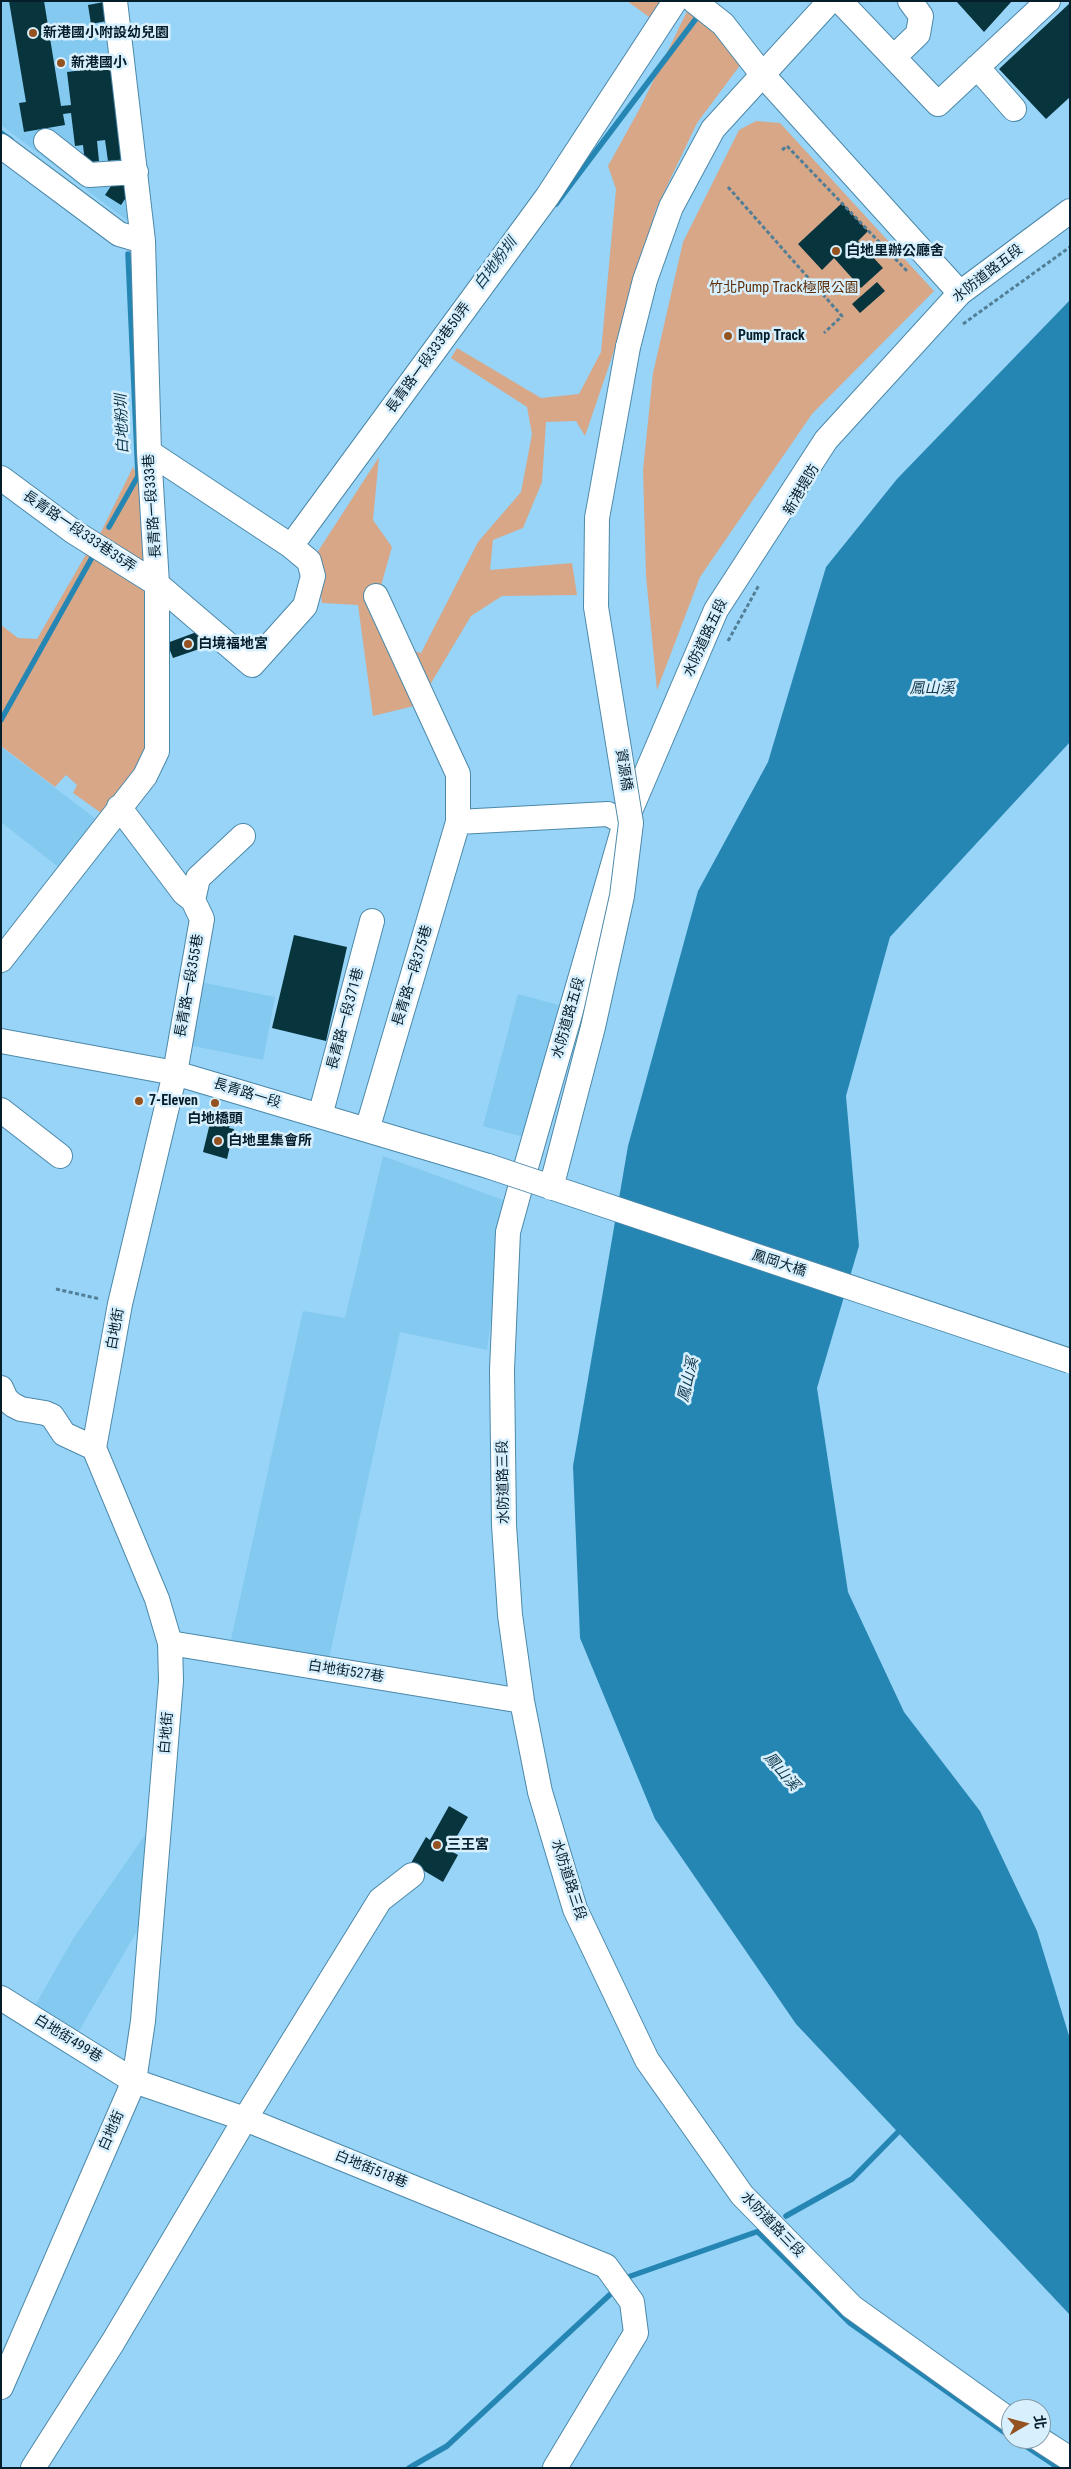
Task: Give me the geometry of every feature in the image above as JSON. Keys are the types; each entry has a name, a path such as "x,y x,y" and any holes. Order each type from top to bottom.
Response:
{"street":[{"name":"長青路一段333巷","path":"1,960 145,776 157,752 158,584 149,452 143,241 115,1"},
{"name":"長青路一段333巷50弄","path":"291,546 547,197 675,1"},
{"path":"694,1 722,24 762,74 960,293"},
{"path":"894,56 918,34 921,16 910,1"},
{"path":"844,3 938,104 1048,1"},
{"name":"資源橋","path":"551,1188 593,1027 620,905 631,823 596,607 598,518 628,347 645,280 671,207 713,129 762,74 844,3"},
{"path":"977,67 1014,109"},
{"path":"46,142 90,175 136,172"},
{"path":"1,146 119,234 143,241"},
{"name":"水防道路五段","path":"524,1174 625,823 716,610 826,440 960,293 1070,211"},
{"path":"149,452 291,546"},
{"name":"長青路一段333巷35弄","path":"1,478 74,532 158,584 252,666 305,606 313,576 309,561 291,546"},
{"name":"長青路一段375巷","path":"367,1130 458,822 458,774 376,596"},
{"name":"長青路一段355巷","path":"119,807 184,894 193,900 202,919 176,1073"},
{"path":"458,822 608,814 625,823"},
{"path":"193,900 198,878 243,836"},
{"name":"長青路一段371巷","path":"320,1116 372,921"},
{"name":"長青路一段","path":"2,1045 176,1073 488,1166"},
{"name":"白地街","path":"1,2387 134,2081 143,2021 171,1681 170,1643 157,1599 94,1448 120,1304 176,1073"},
{"path":"1,1110 60,1156"},
{"name":"鳳岡大橋","path":"488,1166 1070,1360"},
{"name":"水防道路三段","path":"524,1174 508,1232 502,1370 504,1525 510,1615 522,1701 540,1792 575,1909 647,2060 742,2195 852,2307 1001,2414"},
{"path":"1,1388 6,1399 13,1405 21,1409 52,1416 64,1434 94,1448"},
{"name":"白地街527巷","path":"170,1643 522,1701"},
{"path":"33,2468 113,2342 245,2119 380,1900 412,1875"},
{"name":"白地街499巷","path":"1,1998 134,2081"},
{"name":"白地街518巷","path":"134,2081 245,2119 606,2266 632,2302 636,2333 555,2468"},
{"path":"1051,2447 1070,2459"}],"path":[{"path":"782,150 787,146 908,272"},
{"path":"728,187 842,316 824,333"},
{"path":"961,326 1070,247"},
{"path":"725,646 763,578"},
{"path":"56,1289 120,1304"}],"shaded area":[{"name":"新港國小","path":"1,1 114,1 137,228 1,125"},
{"path":"1,747 100,822 66,873 1,822"},
{"path":"200,982 275,997 263,1060 188,1045"},
{"path":"518,994 562,1006 528,1138 483,1126"},
{"path":"383,1156 506,1201 487,1350 400,1332 328,1663 229,1649 303,1311 345,1318"},
{"path":"152,1825 144,1919 76,2036 33,2009 73,1939"}],"green space":[{"path":"627,1 672,1 656,22"},
{"path":"691,3 750,52 697,123 656,209 613,354 585,436 576,421 546,422 542,482 523,528 493,540 490,570 572,563 577,595 502,596 471,616 418,705 373,716 358,605 322,603 315,556 379,457 373,520 392,547 380,589 402,648 421,653 478,542 521,492 532,434 527,407 451,358 457,348 541,398 579,394 601,352 616,189 608,166 640,108"},
{"name":"竹北Pump Track極限公園","path":"756,121 780,123 934,291 812,414 700,577 657,690 646,576 643,470 653,373 683,242 739,130"},
{"path":"133,467 143,485 149,764 111,820 73,793 77,785 66,775 55,787 1,746 1,625 18,638 37,639 88,551 98,538"}],"water":[{"name":"鳳山溪","path":"1070,300 1070,742 890,937 846,1096 859,1246 817,1388 848,1592 904,1712 980,1811 1037,1931 1070,2039 1070,2315 796,2024 655,1819 580,1638 573,1466 628,1146 698,891 768,762 826,567 897,479"}],"building":[{"path":"9,1 44,1 61,106 71,105 67,72 91,69 90,56 104,54 105,68 117,67 127,159 108,161 105,140 97,141 99,161 85,163 83,145 75,146 71,113 63,114 65,125 24,132 19,103 26,102"},
{"path":"956,1 1012,1 984,32"},
{"path":"104,2 107,21 91,24 88,5"},
{"path":"1070,3 1070,97 1046,119 999,69"},
{"path":"115,180 131,190 121,205 105,195"},
{"name":"白地里辦公廳舍","path":"842,203 868,231 858,241 883,268 861,288 834,258 822,270 798,244"},
{"path":"877,282 885,291 860,313 852,304"},
{"name":"白境福地宮","path":"202,630 208,646 173,658 167,643"},
{"path":"294,935 347,947 326,1041 272,1028"},
{"name":"白地里集會所","path":"218,1122 230,1124 229,1128 234,1129 227,1159 203,1152 210,1123 216,1124"},
{"name":"三王宮","path":"449,1806 468,1817 449,1850 458,1855 443,1882 411,1863 426,1837 430,1840"}],"waterway":[{"name":"白地粉圳","path":"556,204 701,12"},
{"name":"白地粉圳","path":"1,133 11,140"},
{"name":"白地粉圳","path":"109,527 138,476 128,254"},
{"name":"白地粉圳","path":"1,720 94,554"},
{"path":"786,2216 852,2179 903,2127"},
{"path":"623,2282 628,2277 759,2231"},
{"path":"758,2232 850,2323 1001,2430"},
{"path":"409,2468 447,2446 617,2288"},
{"path":"1030,2449 1059,2468"}],"place":[{"name":"新港國小附設幼兒園","path":"33,33"},
{"name":"新港國小","path":"61,63"},
{"name":"白地里辦公廳舍","path":"836,251"},
{"name":"Pump Track","path":"728,336"},
{"name":"白境福地宮","path":"188,644"},
{"name":"7-Eleven","path":"139,1101"},
{"name":"白地橋頭","path":"215,1103"},
{"name":"白地里集會所","path":"218,1141"},
{"name":"三王宮","path":"437,1845"}]}
